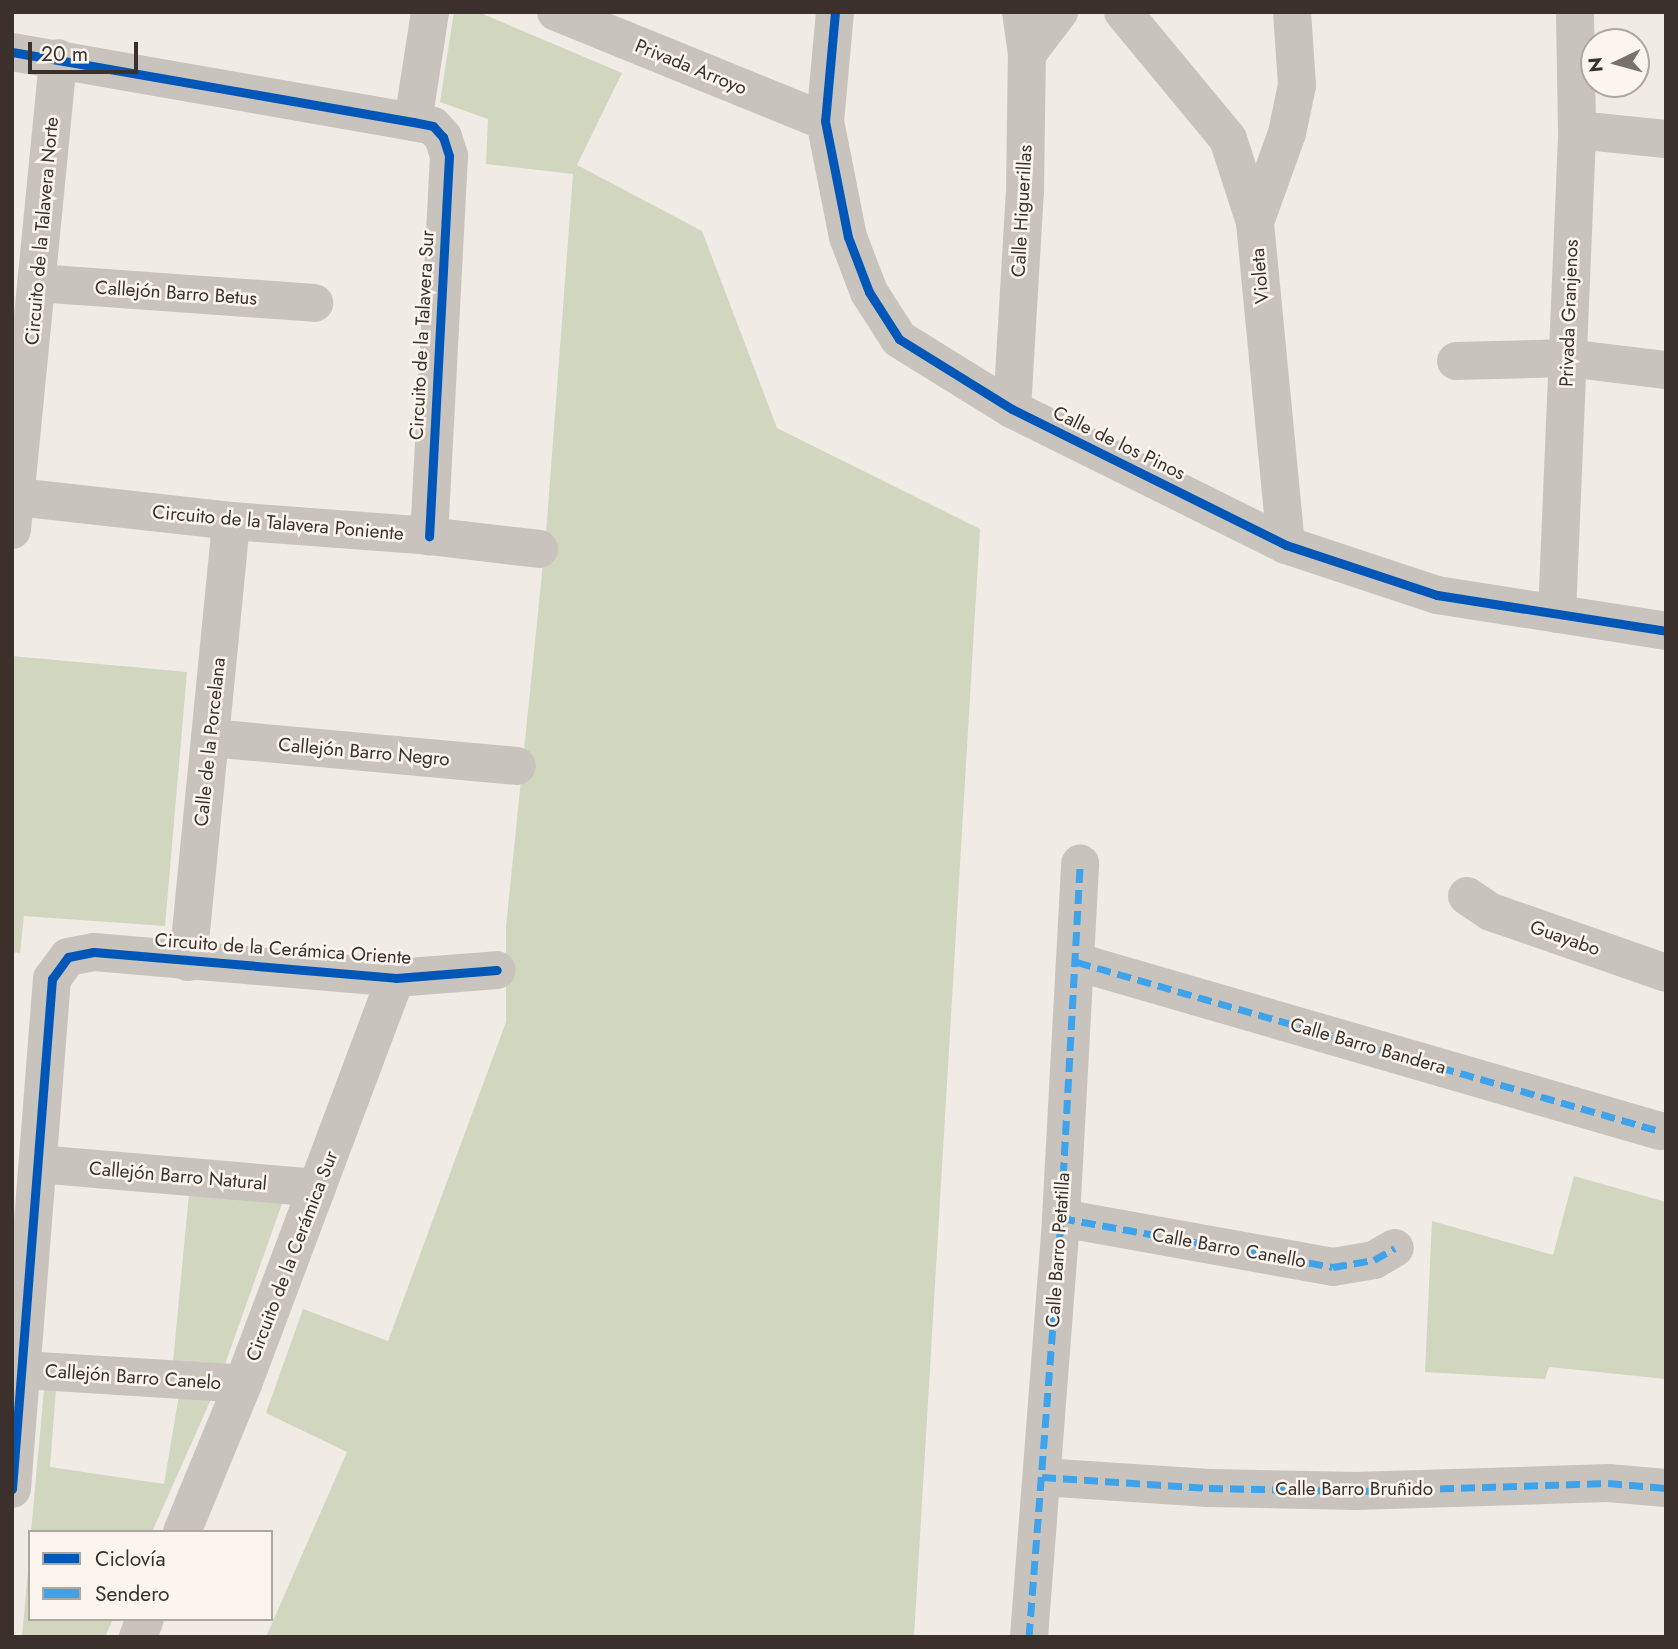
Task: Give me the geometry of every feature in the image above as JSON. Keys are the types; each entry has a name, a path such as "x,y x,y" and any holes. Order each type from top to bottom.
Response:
{"street":[{"name":"Circuito de la Talavera Sur","path":"429,536 449,156 428,129 430,12"},
{"name":"Privada Arroyo","path":"556,12 825,121"},
{"name":"Calle de los Pinos","path":"835,12 825,121 848,237 869,292 900,339 1012,410 1286,545 1437,595 1666,631"},
{"name":"Calle Higuerillas","path":"1012,410 1025,192 1027,54 1021,12"},
{"path":"1027,54 1059,12"},
{"path":"1123,12 1228,139 1255,222"},
{"name":"Violeta","path":"1286,545 1255,222 1287,133 1297,85 1292,12"},
{"name":"Privada Granjenos","path":"1556,614 1577,130 1575,12"},
{"path":"12,52 58,58 428,129"},
{"name":"Circuito de la Talavera Norte","path":"15,514 58,58"},
{"path":"1577,130 1666,139"},
{"path":"1228,139 1287,133"},
{"name":"Callejón Barro Betus","path":"37,282 314,303"},
{"path":"1456,361 1567,358 1666,370"},
{"name":"Circuito de la Talavera Poniente","path":"15,514 231,521 429,536 539,549"},
{"name":"Calle de la Porcelana","path":"188,962 231,521"},
{"name":"Callejón Barro Negro","path":"210,738 517,766"},
{"name":"Calle Barro Petatilla","path":"1029,1637 1061,1218 1077,962 1080,864"},
{"name":"Guayabo","path":"1467,896 1492,912 1666,973"},
{"name":"Circuito de la Cerámica Oriente","path":"38,1164 52,979 68,957 94,952 396,978 497,970"},
{"name":"Calle Barro Bandera","path":"1077,962 1660,1130"},
{"name":"Circuito de la Cerámica Sur","path":"183,1530 243,1384 396,978"},
{"path":"12,1489 38,1164"},
{"name":"Callejón Barro Natural","path":"38,1164 317,1188"},
{"name":"Calle Barro Canello","path":"1061,1218 1333,1267 1374,1261 1395,1248"},
{"name":"Callejón Barro Canelo","path":"23,1370 243,1384"},
{"name":"Calle Barro Bruñido","path":"1042,1477 1209,1488 1342,1491 1608,1483 1666,1488"}],"green space":[{"path":"454,12 478,12 622,73 577,165 702,231 777,428 980,529 914,1637 266,1637 347,1452 266,1413 303,1309 388,1341 506,1022 506,927 546,534 573,174 486,164 488,119 440,102"},
{"path":"12,656 187,672 165,926 24,916 20,953 12,952"},
{"path":"1574,1176 1666,1202 1666,1379 1549,1367 1545,1379 1425,1372 1432,1221 1553,1255"},
{"path":"189,1194 283,1201 224,1367 173,1362"},
{"path":"44,1390 56,1390 50,1467 164,1484 179,1395 212,1397 153,1530 31,1530"},
{"path":"28,1571 28,1621 112,1621 105,1637 22,1637"}],"marked path":[{"path":"1029,1637 1061,1218 1080,864"},
{"path":"1077,962 1660,1131"},
{"path":"1061,1218 1333,1267 1374,1260 1395,1248"},
{"path":"1042,1477 1209,1488 1356,1491 1608,1483 1666,1488"}],"cycle path":[{"path":"835,12 825,121 848,237 869,292 899,339 1012,409 1286,545 1437,595 1666,631"},
{"path":"12,52 413,122 433,126 443,137 449,156 429,536"},
{"path":"12,1489 52,979 68,957 94,952 396,978 497,970"}]}
